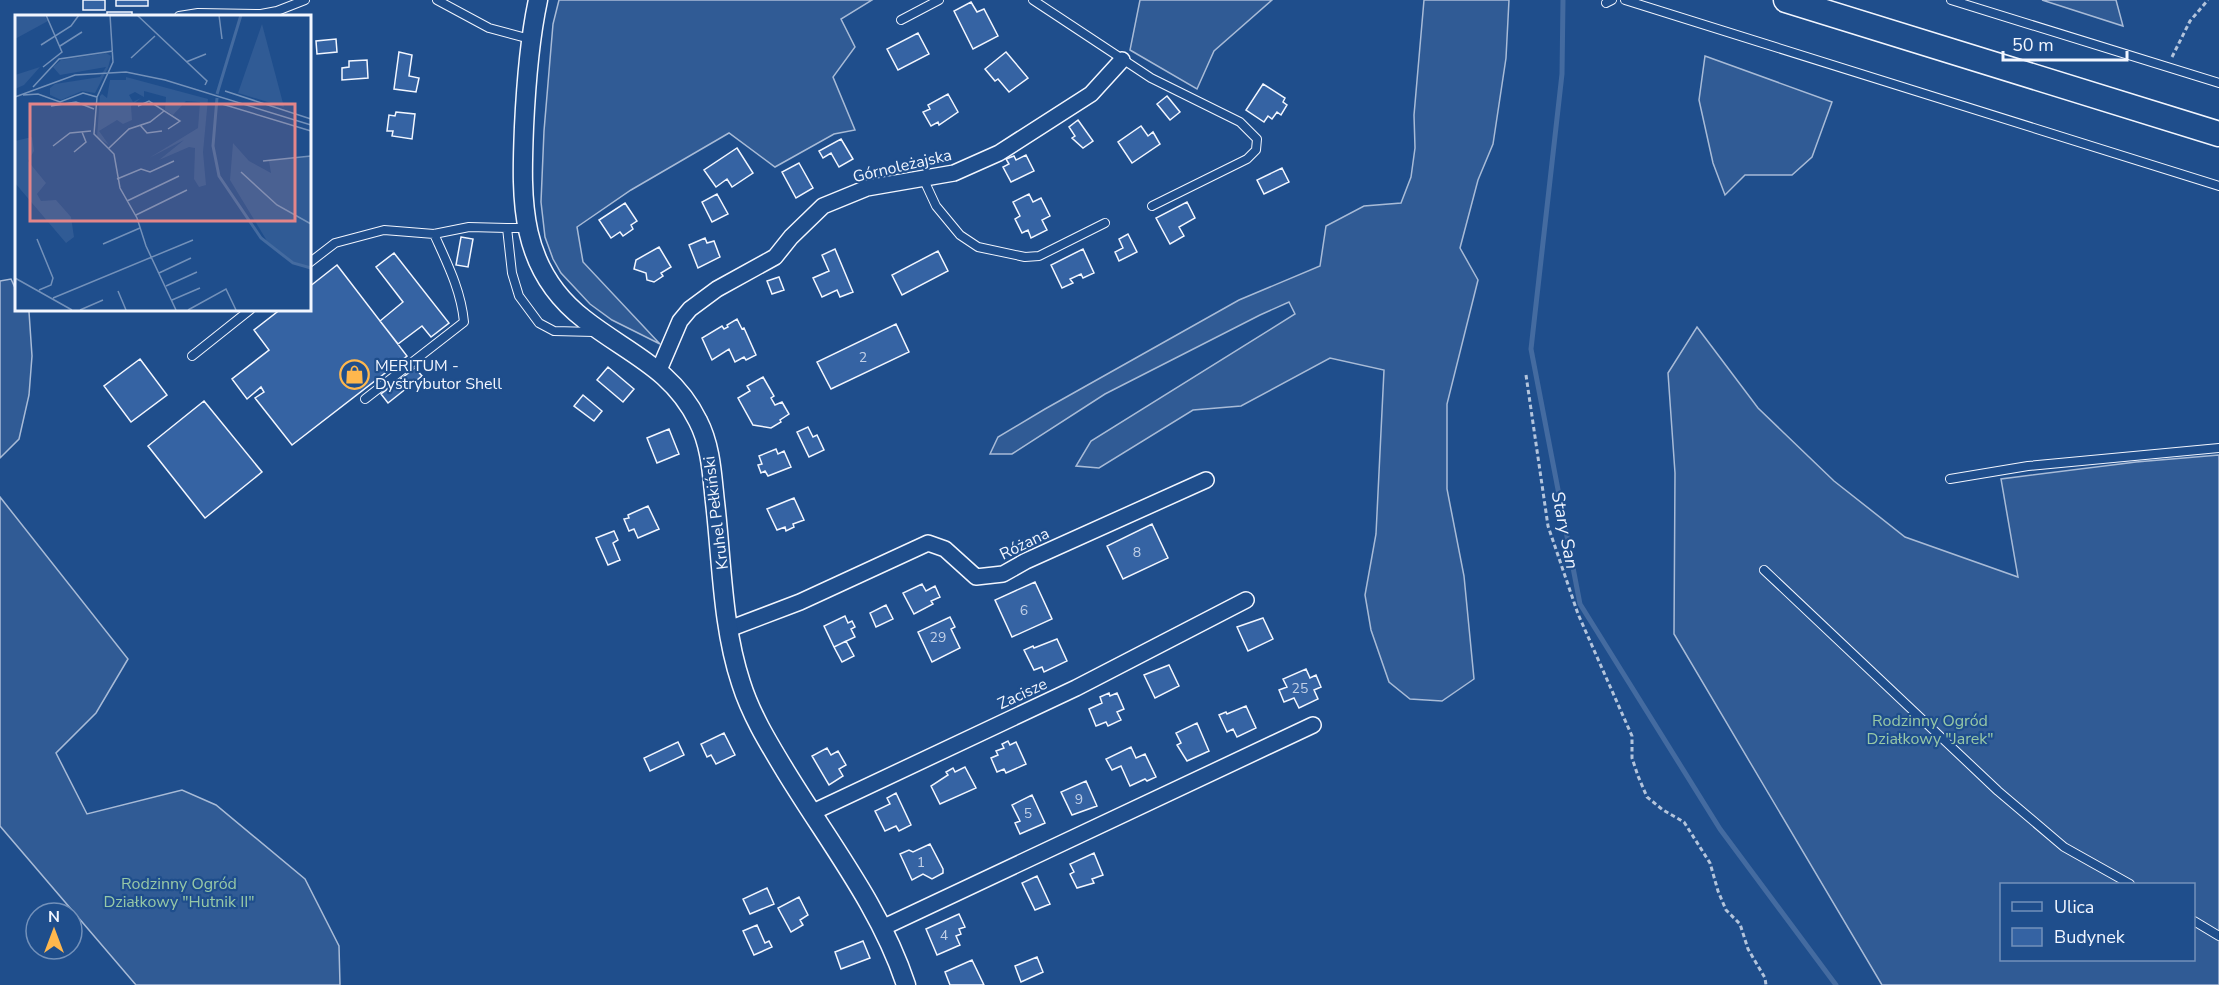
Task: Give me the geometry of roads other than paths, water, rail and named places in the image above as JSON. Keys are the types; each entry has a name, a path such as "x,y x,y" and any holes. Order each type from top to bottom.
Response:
{"main road":[{"path":"1786,0 2219,134"}],"street":[{"name":"Kruhel Pełkiński","path":"538,0 530,39 522,172 527,228 538,266 549,284 569,306 671,381 692,408 700,423 711,465 729,629 735,663 748,702 764,736 882,928 906,985"},
{"name":"Górnoleżajska","path":"659,370 680,321 690,309 717,289 775,257 791,237 823,206 867,188 954,173 999,153 1090,94 1122,60"},
{"name":"Różana","path":"729,629 800,602 928,543 945,549 975,576 1003,574 1026,561 1206,480"},
{"name":"Zacisze","path":"811,813 1076,688 1246,600"},
{"path":"882,928 1313,725"}],"lane":[{"path":"185,15 198,13 261,14 277,11 305,0"},
{"path":"437,0 489,28 530,39"},
{"path":"901,20 939,0"},
{"path":"1033,0 1151,78 1240,122 1257,139 1257,150 1247,159 1152,206"},
{"path":"1625,0 2219,186"},
{"path":"1951,0 2219,83"},
{"path":"923,178 936,206 960,235 978,247 1025,257 1039,256 1105,223"},
{"path":"310,262 335,243 384,230 434,234 469,227 527,228"},
{"path":"507,228 512,273 519,296 539,323 554,331 602,332"},
{"path":"365,399 464,322 462,304 454,278 434,234"},
{"path":"192,356 250,310"},
{"path":"1950,479 2028,466 2219,448"},
{"path":"1764,570 1998,791 2064,847 2127,883"},
{"path":"2195,922 2219,936"}],"waterway":[{"name":"Stary San","path":"1563,0 1562,74 1531,349 1580,604 1720,829 1836,985"}],"place":[{"name":"MERITUM - Dystrybutor Shell","path":"354,374"}],"park label":[{"name":"Rodzinny Ogród Działkowy \"Jarek\"","path":"1930,729"},
{"name":"Rodzinny Ogród Działkowy \"Hutnik II\"","path":"179,892"}]}
